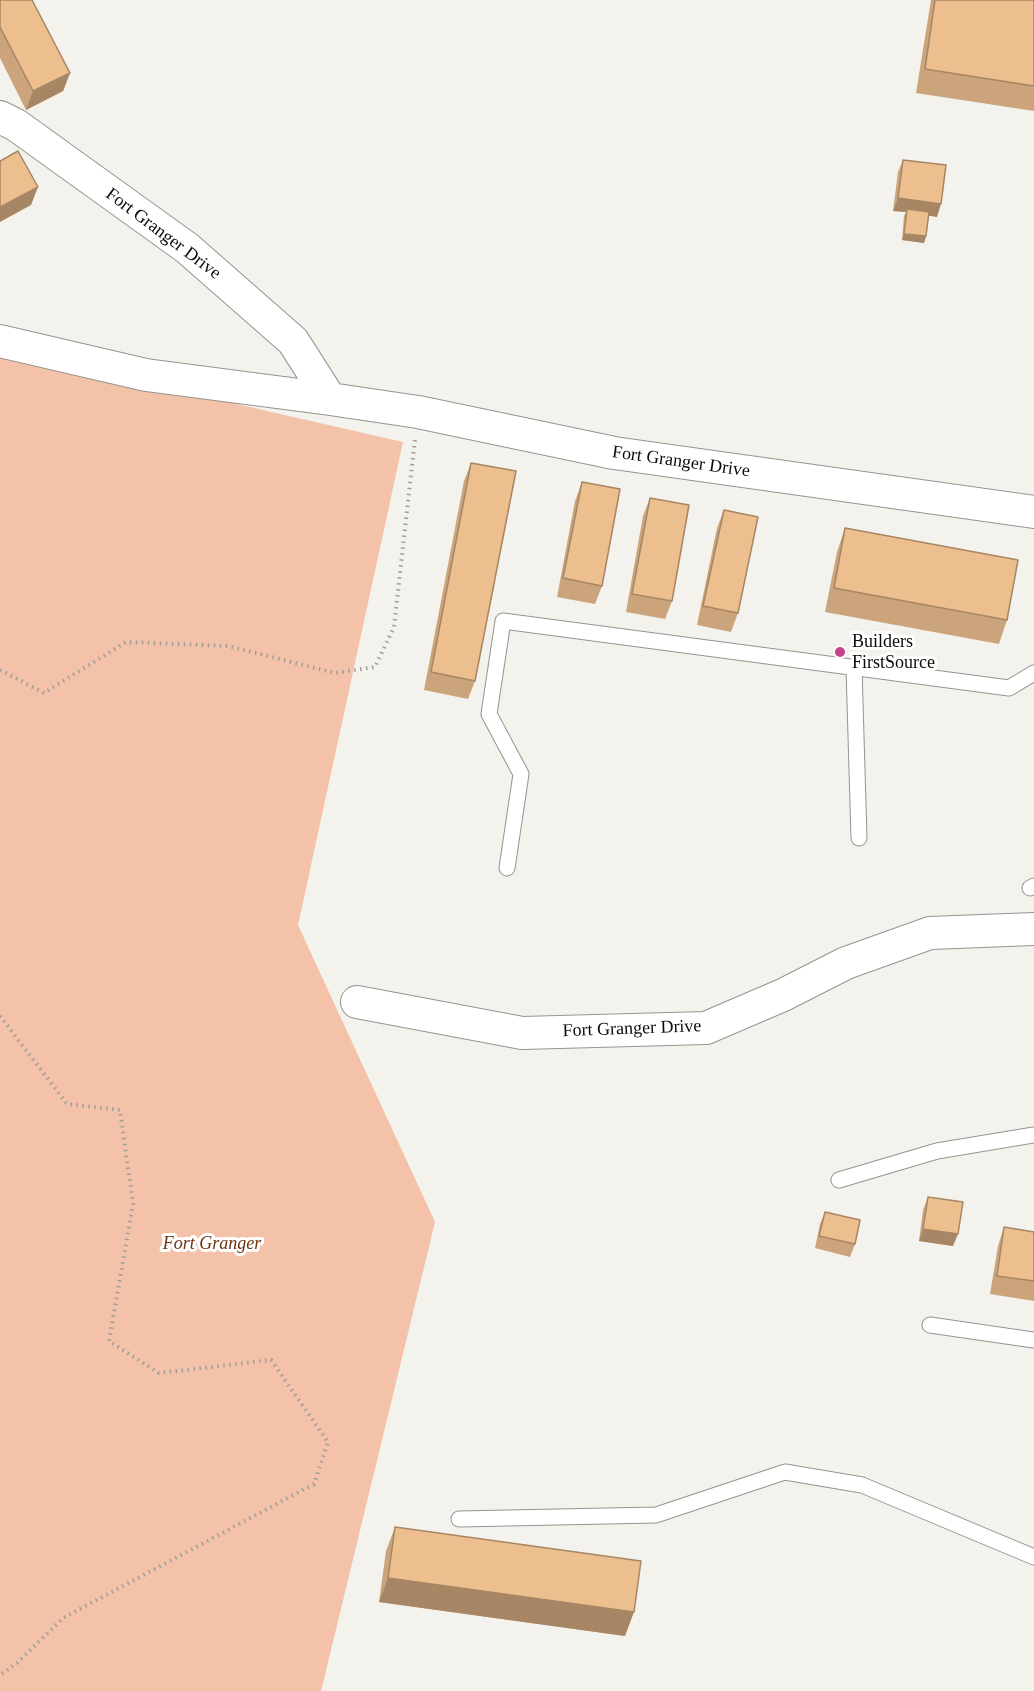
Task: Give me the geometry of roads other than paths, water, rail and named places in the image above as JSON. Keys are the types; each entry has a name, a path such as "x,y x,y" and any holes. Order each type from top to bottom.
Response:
{"street":[{"name":"Fort Granger Drive","path":"0,117 16,125 187,248 293,341 330,399"},
{"name":"Fort Granger Drive","path":"0,341 146,375 418,412 614,453 1034,512"},
{"name":"Fort Granger Drive","path":"357,1002 522,1033 706,1028 783,995 846,963 930,933 1034,930"}],"lane":[{"path":"507,868 521,774 489,714 503,621 1010,688 1034,673"},
{"path":"854,668 859,838"},
{"path":"839,1180 937,1150 1034,1135"},
{"path":"930,1325 1034,1340"},
{"path":"459,1519 656,1515 785,1472 862,1485 1034,1557"}],"place":[{"name":"Builders FirstSource","path":"840,652"}],"park label":[{"name":"Fort Granger","path":"212,1244"}]}
